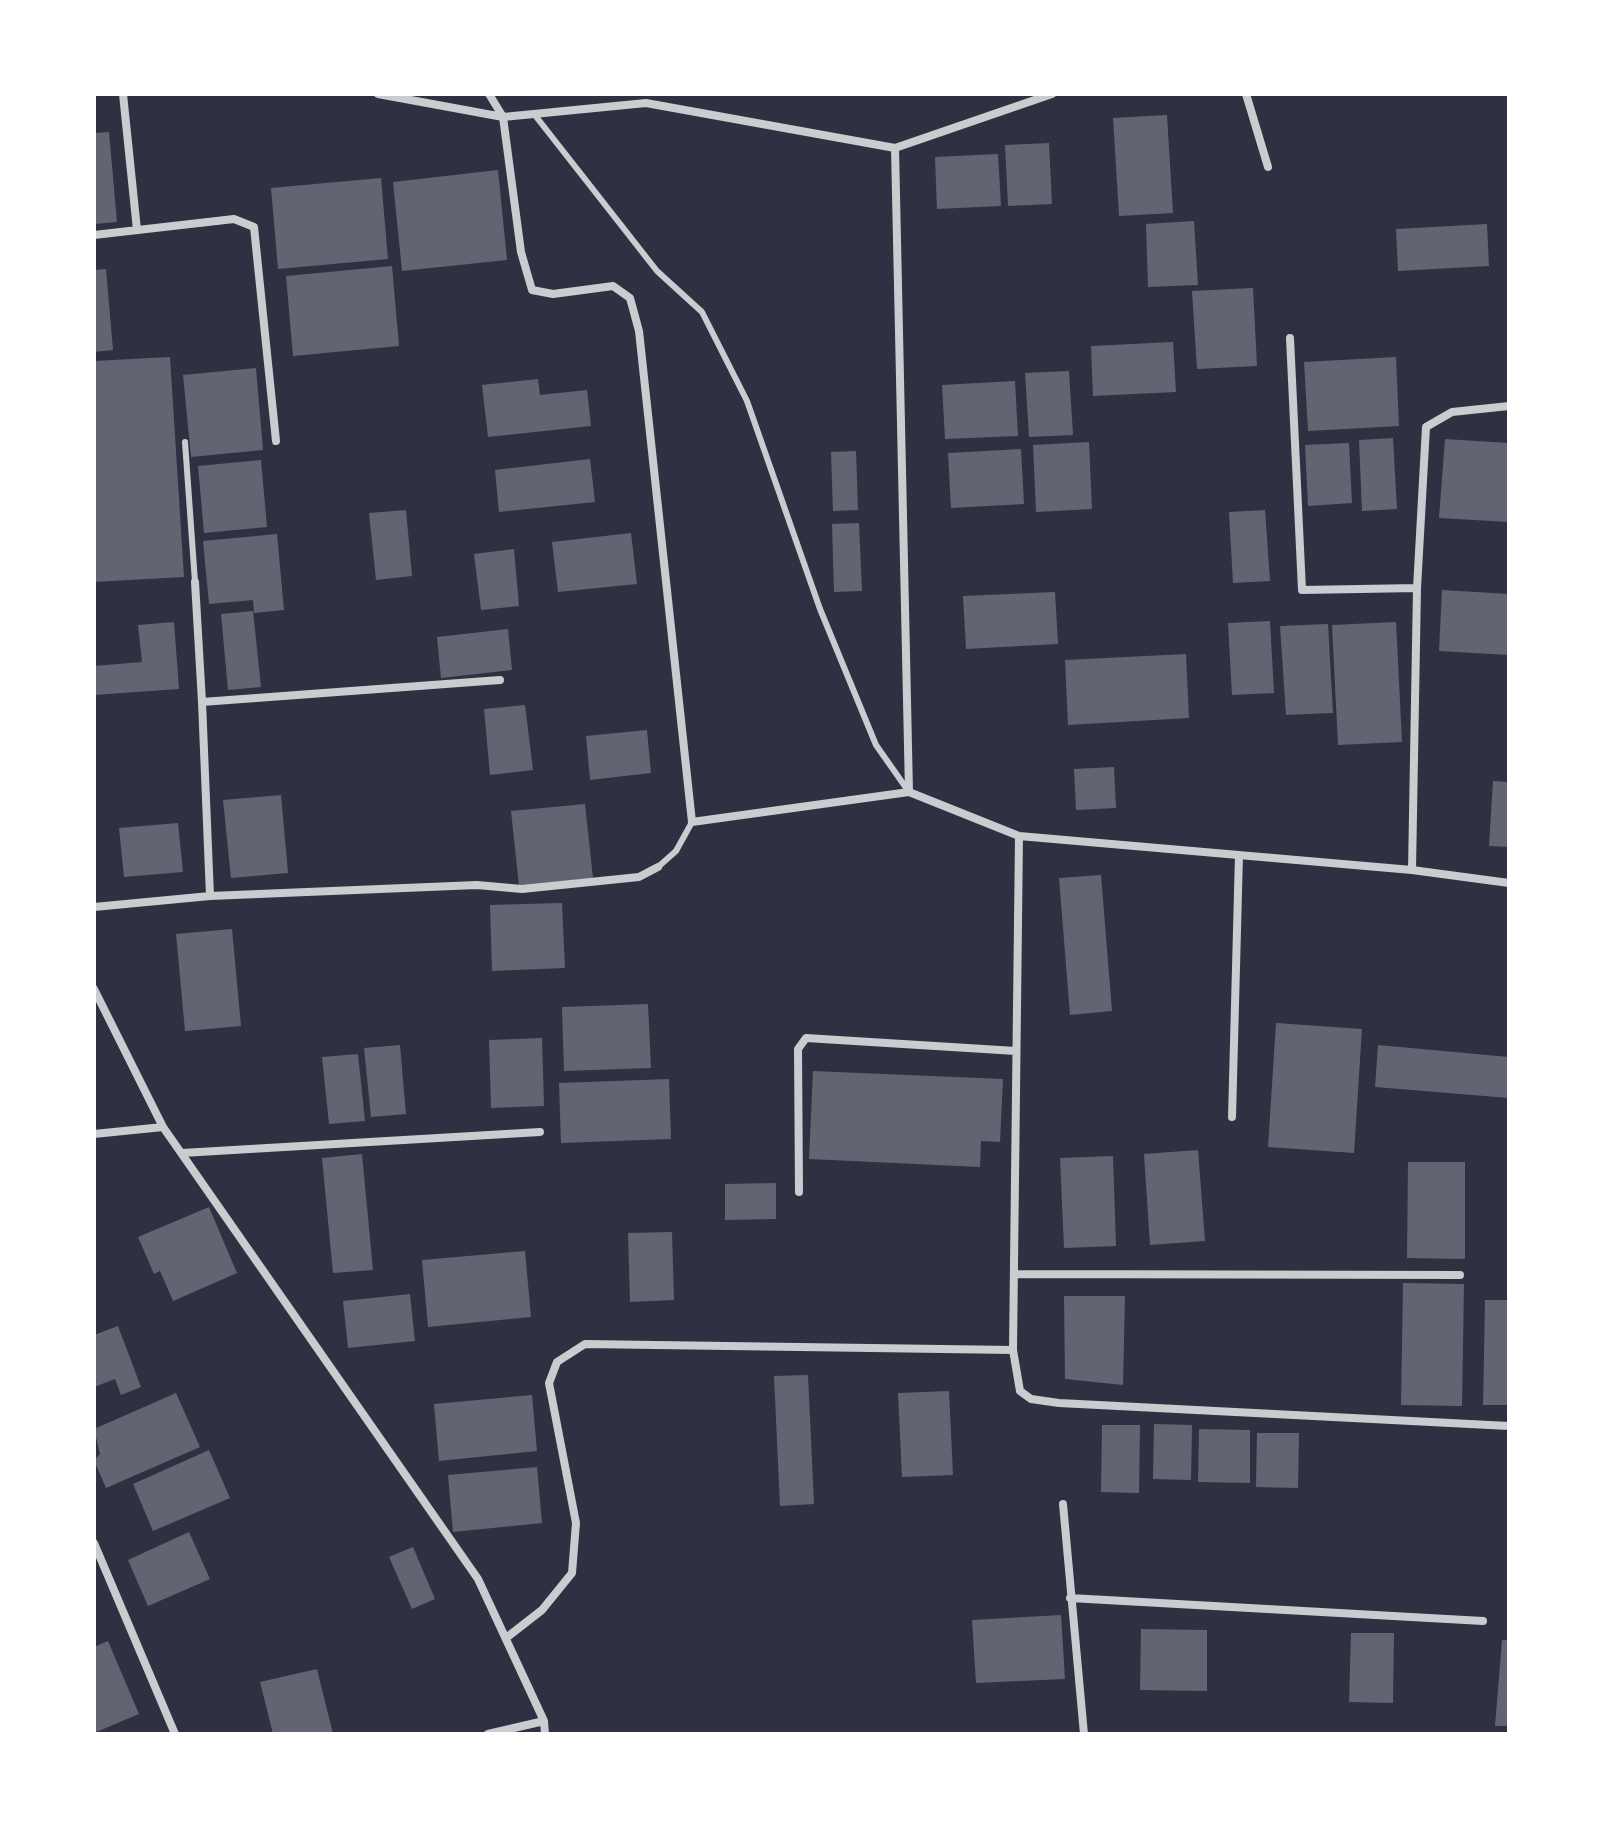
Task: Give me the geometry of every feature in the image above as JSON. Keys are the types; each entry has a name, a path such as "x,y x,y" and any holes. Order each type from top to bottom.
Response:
{"street":[{"path":"123,94 137,230"},
{"path":"378,94 503,117 646,98 895,148 1052,94"},
{"path":"489,94 503,117 521,252 532,290 553,294 613,286 630,298 639,331 692,822 909,792 1019,836 1412,870 1509,883"},
{"path":"1246,94 1268,167"},
{"path":"895,148 909,792"},
{"path":"94,235 234,219 254,227 276,441"},
{"path":"1290,338 1302,590 1417,588"},
{"path":"1412,870 1417,588 1426,427 1452,412 1509,406"},
{"path":"195,582 210,896"},
{"path":"202,702 500,680"},
{"path":"1019,836 1013,1350 1020,1391 1031,1399 1509,1426"},
{"path":"1232,1117 1239,855"},
{"path":"94,907 210,896 477,885 522,889 639,877 658,867"},
{"path":"94,989 163,1127 478,1579 544,1721 545,1734"},
{"path":"799,1192 798,1049 806,1038 1016,1051"},
{"path":"94,1134 163,1127"},
{"path":"182,1153 540,1132"},
{"path":"1014,1274 1460,1275"},
{"path":"506,1638 542,1610 572,1573 576,1523 549,1383 557,1362 585,1344 1013,1350"},
{"path":"1063,1504 1084,1734"},
{"path":"94,1543 175,1734"},
{"path":"1070,1598 1483,1621"},
{"path":"488,1734 544,1721"}],"lane":[{"path":"534,114 657,271 702,312 747,401 820,609 876,745 909,792"},
{"path":"185,442 195,582"},
{"path":"658,867 676,851 692,822"}],"building":[{"path":"1167,115 1173,213 1119,216 1113,118"},
{"path":"109,132 117,222 94,224 94,133"},
{"path":"1049,143 1052,204 1008,206 1005,145"},
{"path":"998,154 1001,206 937,209 935,157"},
{"path":"498,170 507,260 402,271 393,182"},
{"path":"381,178 388,259 278,269 271,188"},
{"path":"1194,221 1198,285 1148,287 1146,224"},
{"path":"1487,224 1489,266 1398,271 1396,229"},
{"path":"392,266 399,346 293,356 286,276"},
{"path":"106,269 113,350 94,352 94,270"},
{"path":"1253,288 1257,366 1197,369 1192,291"},
{"path":"1173,342 1176,392 1093,396 1091,346"},
{"path":"170,357 184,577 94,582 94,361"},
{"path":"1396,357 1399,426 1308,431 1304,362"},
{"path":"256,368 263,450 191,457 183,375"},
{"path":"1069,371 1073,435 1029,437 1025,373"},
{"path":"538,379 540,395 587,390 591,426 488,437 482,385"},
{"path":"1015,381 1018,436 945,439 942,385"},
{"path":"1393,438 1397,509 1362,511 1359,440"},
{"path":"1445,439 1509,443 1509,522 1439,518"},
{"path":"1089,442 1092,509 1036,512 1033,445"},
{"path":"1349,443 1352,503 1308,506 1305,445"},
{"path":"1021,449 1024,504 951,508 948,453"},
{"path":"856,451 858,510 833,511 831,452"},
{"path":"590,459 595,502 499,512 495,470"},
{"path":"261,460 267,527 204,533 198,466"},
{"path":"406,510 412,576 376,580 369,513"},
{"path":"1265,510 1270,581 1233,583 1229,512"},
{"path":"859,523 862,591 834,592 832,524"},
{"path":"631,533 637,584 558,592 552,542"},
{"path":"277,534 284,610 254,613 253,600 209,604 203,541"},
{"path":"514,549 519,606 481,610 474,554"},
{"path":"1442,590 1509,594 1509,655 1439,651"},
{"path":"1055,592 1058,644 966,649 963,596"},
{"path":"253,611 261,687 228,690 221,614"},
{"path":"1270,621 1274,693 1232,695 1228,623"},
{"path":"174,622 179,689 94,695 94,666 142,662 138,625"},
{"path":"1396,622 1402,742 1338,745 1332,625"},
{"path":"1328,624 1333,713 1286,715 1280,626"},
{"path":"508,629 512,670 441,678 437,637"},
{"path":"1186,654 1189,718 1068,725 1065,660"},
{"path":"525,705 533,770 490,775 484,709"},
{"path":"647,730 651,773 590,780 586,736"},
{"path":"1114,767 1116,808 1076,810 1074,769"},
{"path":"1493,781 1509,782 1509,847 1489,846"},
{"path":"281,795 288,873 231,878 223,800"},
{"path":"585,804 593,878 519,886 511,811"},
{"path":"178,823 183,872 124,877 119,828"},
{"path":"1101,875 1112,1011 1070,1015 1059,878"},
{"path":"562,903 565,968 492,971 490,905"},
{"path":"232,929 241,1026 185,1031 176,934"},
{"path":"648,1004 651,1068 564,1071 562,1007"},
{"path":"1276,1023 1362,1029 1354,1153 1268,1147"},
{"path":"542,1038 544,1106 491,1108 489,1040"},
{"path":"400,1045 406,1114 371,1117 364,1048"},
{"path":"1378,1045 1509,1057 1509,1098 1375,1087"},
{"path":"358,1054 365,1121 329,1124 322,1057"},
{"path":"813,1071 1003,1079 1000,1142 981,1141 980,1167 809,1159"},
{"path":"669,1079 671,1139 561,1143 559,1083"},
{"path":"1198,1150 1205,1241 1150,1245 1144,1154"},
{"path":"362,1154 373,1270 333,1273 322,1158"},
{"path":"1113,1156 1116,1246 1064,1248 1060,1158"},
{"path":"1408,1162 1465,1162 1465,1259 1407,1258"},
{"path":"776,1183 776,1219 725,1220 725,1184"},
{"path":"209,1207 237,1273 173,1301 160,1271 154,1274 138,1237"},
{"path":"672,1232 674,1300 630,1302 628,1233"},
{"path":"525,1251 531,1317 428,1327 422,1260"},
{"path":"1403,1283 1464,1284 1462,1406 1401,1405"},
{"path":"410,1294 415,1341 348,1348 343,1301"},
{"path":"1064,1296 1125,1296 1123,1385 1065,1379"},
{"path":"1485,1300 1509,1300 1509,1405 1483,1405"},
{"path":"118,1326 141,1387 121,1395 115,1379 94,1387 94,1335"},
{"path":"808,1375 814,1504 780,1506 774,1376"},
{"path":"949,1391 953,1475 902,1477 898,1393"},
{"path":"176,1393 200,1447 106,1488 94,1460 100,1454 94,1429"},
{"path":"532,1395 537,1451 439,1461 434,1404"},
{"path":"1154,1424 1192,1425 1191,1480 1153,1479"},
{"path":"1102,1425 1140,1425 1139,1493 1101,1492"},
{"path":"1199,1429 1250,1430 1250,1483 1198,1482"},
{"path":"1257,1433 1299,1433 1298,1488 1256,1487"},
{"path":"209,1450 230,1498 153,1531 133,1484"},
{"path":"537,1467 542,1523 453,1532 448,1475"},
{"path":"189,1532 210,1579 148,1606 128,1560"},
{"path":"413,1547 435,1599 412,1609 389,1557"},
{"path":"1061,1615 1065,1679 976,1683 972,1620"},
{"path":"1141,1629 1207,1630 1207,1691 1140,1690"},
{"path":"1351,1633 1394,1633 1393,1703 1349,1702"},
{"path":"1502,1640 1509,1640 1509,1726 1495,1726"},
{"path":"108,1641 139,1714 94,1733 94,1647"},
{"path":"317,1669 333,1734 273,1734 260,1682"}]}
